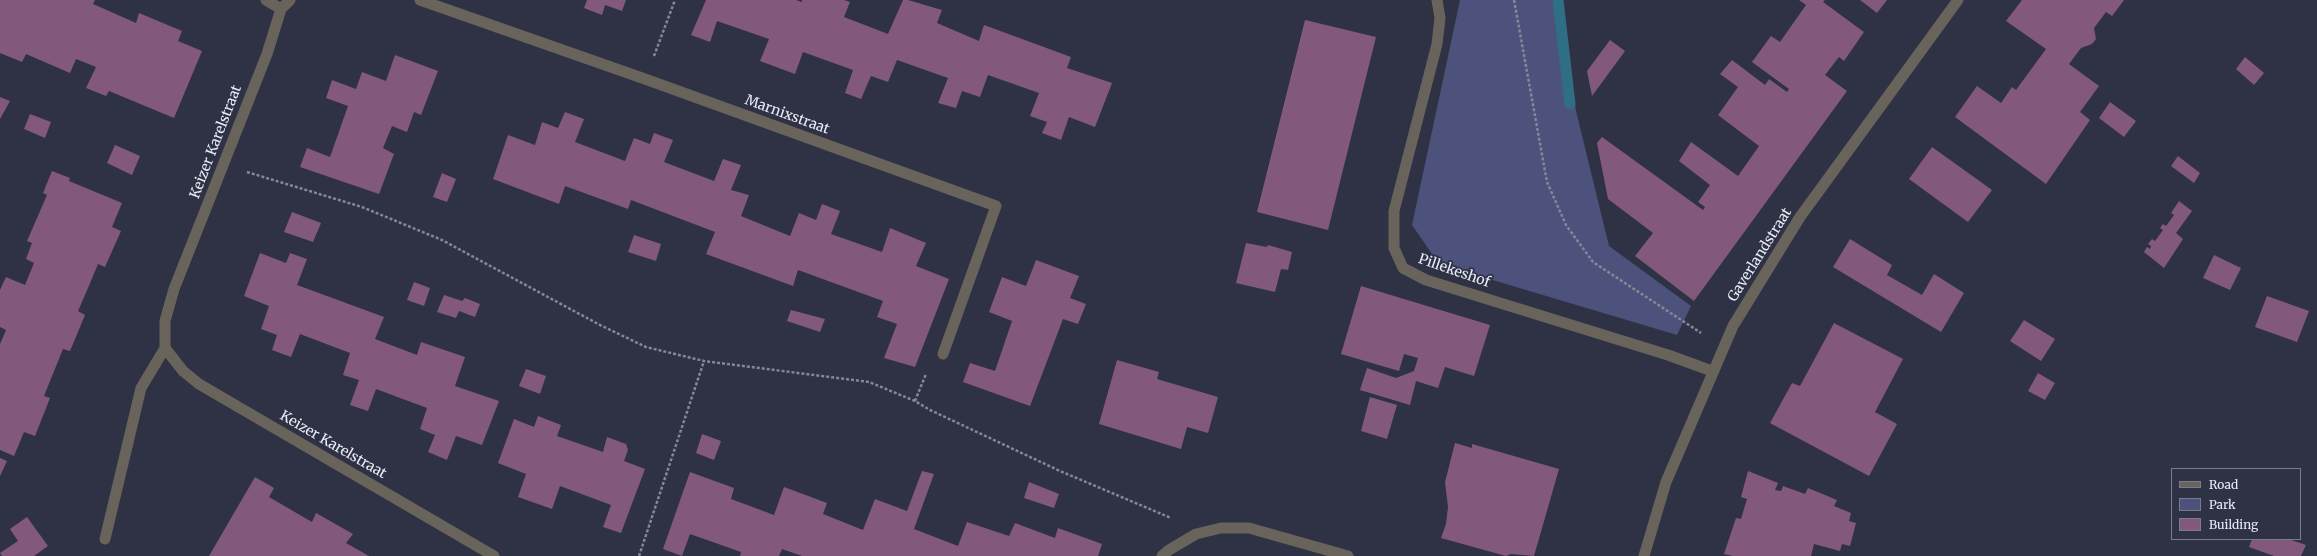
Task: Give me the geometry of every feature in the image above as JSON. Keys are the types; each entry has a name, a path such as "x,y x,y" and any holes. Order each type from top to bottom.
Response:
{"street":[{"path":"266,0 281,9 290,0"},
{"name":"Marnixstraat","path":"420,0 645,79 996,206 943,354"},
{"name":"Pillekeshof","path":"1437,0 1440,18 1437,44 1394,211 1394,248 1403,268 1426,280 1668,355 1712,371"},
{"name":"Gaverlandstraat","path":"1644,556 1666,482 1722,347 1733,326 1800,217 1958,0"},
{"name":"Keizer Karelstraat","path":"281,9 267,54 174,289 165,321 166,348 183,371 199,384 494,556"},
{"path":"105,539 141,388 166,348"},
{"path":"1162,556 1168,550 1196,534 1221,528 1250,528 1348,556"}],"path":[{"path":"645,79 675,0"},
{"path":"1514,0 1547,182 1566,225 1593,262 1722,347"},
{"path":"224,165 362,207 435,237 600,325 646,347 704,362 869,382 915,401 930,410 1060,471 1169,517 1196,534"},
{"path":"638,556 704,362"}],"green space":[{"path":"1460,0 1561,0 1576,111 1609,246 1691,306 1677,335 1439,264 1412,225"}],"building":[{"path":"0,0 95,0 93,4 136,23 139,13 182,31 178,41 202,51 174,118 109,91 106,96 86,88 96,67 76,59 70,73 26,54 22,62 0,53"},
{"path":"587,0 626,0 622,11 605,5 602,15 584,8"},
{"path":"706,0 796,0 802,2 802,0 844,0 850,2 844,17 888,34 903,0 908,0 942,10 937,23 979,41 984,25 1071,57 1067,68 1112,83 1095,127 1069,117 1061,140 1042,133 1047,122 1030,116 1039,93 988,75 980,97 962,91 956,108 938,103 948,78 897,60 888,82 871,76 861,99 845,93 853,70 803,52 795,74 760,61 769,39 717,21 710,42 691,35"},
{"path":"1799,0 1825,0 1823,2 1864,32 1844,61 1839,57 1825,75 1847,91 1694,301 1635,256 1653,233 1608,199 1597,143 1602,137 1703,210 1705,207 1698,202 1710,185 1679,161 1691,142 1738,176 1759,146 1718,115 1738,87 1720,74 1732,60 1765,85 1769,79 1787,92 1789,89 1752,62 1771,36 1780,42 1806,5"},
{"path":"1860,0 1887,0 1877,13"},
{"path":"2022,0 2124,0 2112,16 2106,12 2094,28 2096,39 2092,44 2081,48 2069,64 2099,86 2080,112 2090,120 2046,184 1955,117 1977,86 2001,103 2012,87 2016,90 2046,49 2006,21"},
{"path":"1305,20 1376,37 1328,230 1257,212"},
{"path":"1610,40 1625,51 1592,96 1587,71"},
{"path":"395,55 438,71 421,115 414,112 407,132 392,126 383,148 394,154 379,194 300,167 307,148 330,157 348,106 326,98 332,80 356,89 362,72 386,81"},
{"path":"2245,57 2264,73 2254,85 2236,69"},
{"path":"0,97 10,101 0,119"},
{"path":"2110,102 2136,121 2124,137 2099,118"},
{"path":"565,112 584,119 575,142 625,161 634,138 650,144 654,133 673,140 664,162 714,181 723,159 741,165 731,190 749,195 741,216 790,236 799,213 816,220 822,204 840,211 831,234 882,252 890,228 926,243 916,266 949,279 915,367 884,358 897,324 877,317 883,301 798,270 793,286 706,254 715,232 631,200 628,209 565,186 559,204 493,179 508,135 535,145 542,122 558,128"},
{"path":"30,114 51,122 45,138 24,129"},
{"path":"115,145 140,156 132,175 107,163"},
{"path":"1932,147 1992,190 1968,222 1909,179"},
{"path":"2178,156 2200,173 2194,183 2171,166"},
{"path":"52,171 70,178 69,181 122,203 112,227 121,231 105,267 98,264 78,311 85,315 70,351 63,349 44,396 50,398 35,436 24,432 14,456 0,450 0,344 6,330 0,327 0,290 6,277 25,285 34,263 26,259 32,243 27,241 47,195 43,193"},
{"path":"442,173 456,179 447,202 433,197"},
{"path":"2179,201 2192,211 2176,233 2183,239 2164,268 2144,252 2147,247 2150,249 2151,246 2148,244 2152,239 2155,241 2163,230 2160,228 2163,224 2166,226 2174,215 2171,213"},
{"path":"292,212 321,223 313,242 284,232"},
{"path":"634,235 661,244 656,261 628,252"},
{"path":"1850,239 1892,265 1887,275 1922,295 1934,274 1964,293 1941,332 1833,267"},
{"path":"1246,243 1267,247 1268,245 1292,252 1288,270 1281,269 1275,292 1236,283"},
{"path":"260,253 286,263 290,253 307,259 297,285 384,317 375,339 417,355 421,342 465,357 455,386 499,401 482,445 456,436 447,460 428,452 435,435 420,429 427,408 376,389 368,411 350,405 359,380 343,375 350,353 300,334 291,357 272,350 277,335 261,329 269,306 244,296"},
{"path":"2214,255 2241,268 2230,290 2203,278"},
{"path":"1036,260 1079,276 1070,298 1086,304 1078,324 1063,319 1030,406 963,382 970,363 995,371 1012,321 989,312 1002,277 1026,286"},
{"path":"414,282 430,288 424,306 407,300"},
{"path":"1361,286 1490,325 1474,376 1445,367 1438,388 1416,381 1410,405 1360,390 1367,368 1396,378 1414,371 1418,358 1404,354 1399,371 1341,354"},
{"path":"444,295 462,301 465,298 480,304 475,317 459,311 456,318 437,312"},
{"path":"2267,296 2309,311 2297,342 2255,327"},
{"path":"791,310 825,319 820,332 787,321"},
{"path":"2024,320 2055,339 2041,361 2010,341"},
{"path":"1834,323 1903,359 1875,412 1897,424 1869,476 1770,423 1792,383 1800,386"},
{"path":"1117,360 1159,372 1157,379 1218,397 1208,433 1187,427 1181,449 1099,424"},
{"path":"526,369 546,376 540,394 519,386"},
{"path":"2038,373 2055,383 2045,400 2028,391"},
{"path":"1370,397 1397,405 1387,439 1361,431"},
{"path":"538,416 561,425 557,436 603,452 607,437 626,444 628,450 624,461 645,469 621,533 603,527 611,505 560,486 552,509 518,497 526,474 498,463 514,419 534,427"},
{"path":"702,434 721,441 714,460 696,453"},
{"path":"1455,443 1472,448 1472,444 1559,469 1534,556 1511,554 1506,556 1441,538 1446,524 1448,507 1445,482"},
{"path":"0,458 7,461 0,476"},
{"path":"922,471 934,474 914,529 958,546 967,522 1009,536 1015,523 1055,538 1058,528 1102,544 1098,556 802,556 782,549 779,556 740,556 741,552 690,534 682,556 663,549 690,472 734,488 731,499 774,515 784,487 827,503 823,514 863,530 875,499 907,511"},
{"path":"1748,471 1778,483 1775,490 1781,491 1783,486 1805,494 1808,488 1837,500 1834,506 1851,513 1849,521 1856,523 1850,546 1842,544 1840,551 1814,544 1811,556 1733,556 1724,554 1736,518 1741,519 1747,499 1741,497"},
{"path":"255,477 274,488 269,497 312,522 316,513 353,534 346,543 369,556 209,556"},
{"path":"1029,482 1059,494 1054,508 1024,498"},
{"path":"27,517 48,546 34,556 2,556 0,553 18,541 10,529"},
{"path":"2252,540 2291,540 2306,545 2301,556 2274,556 2249,547"}],"waterway":[{"path":"1558,0 1570,104"}]}
